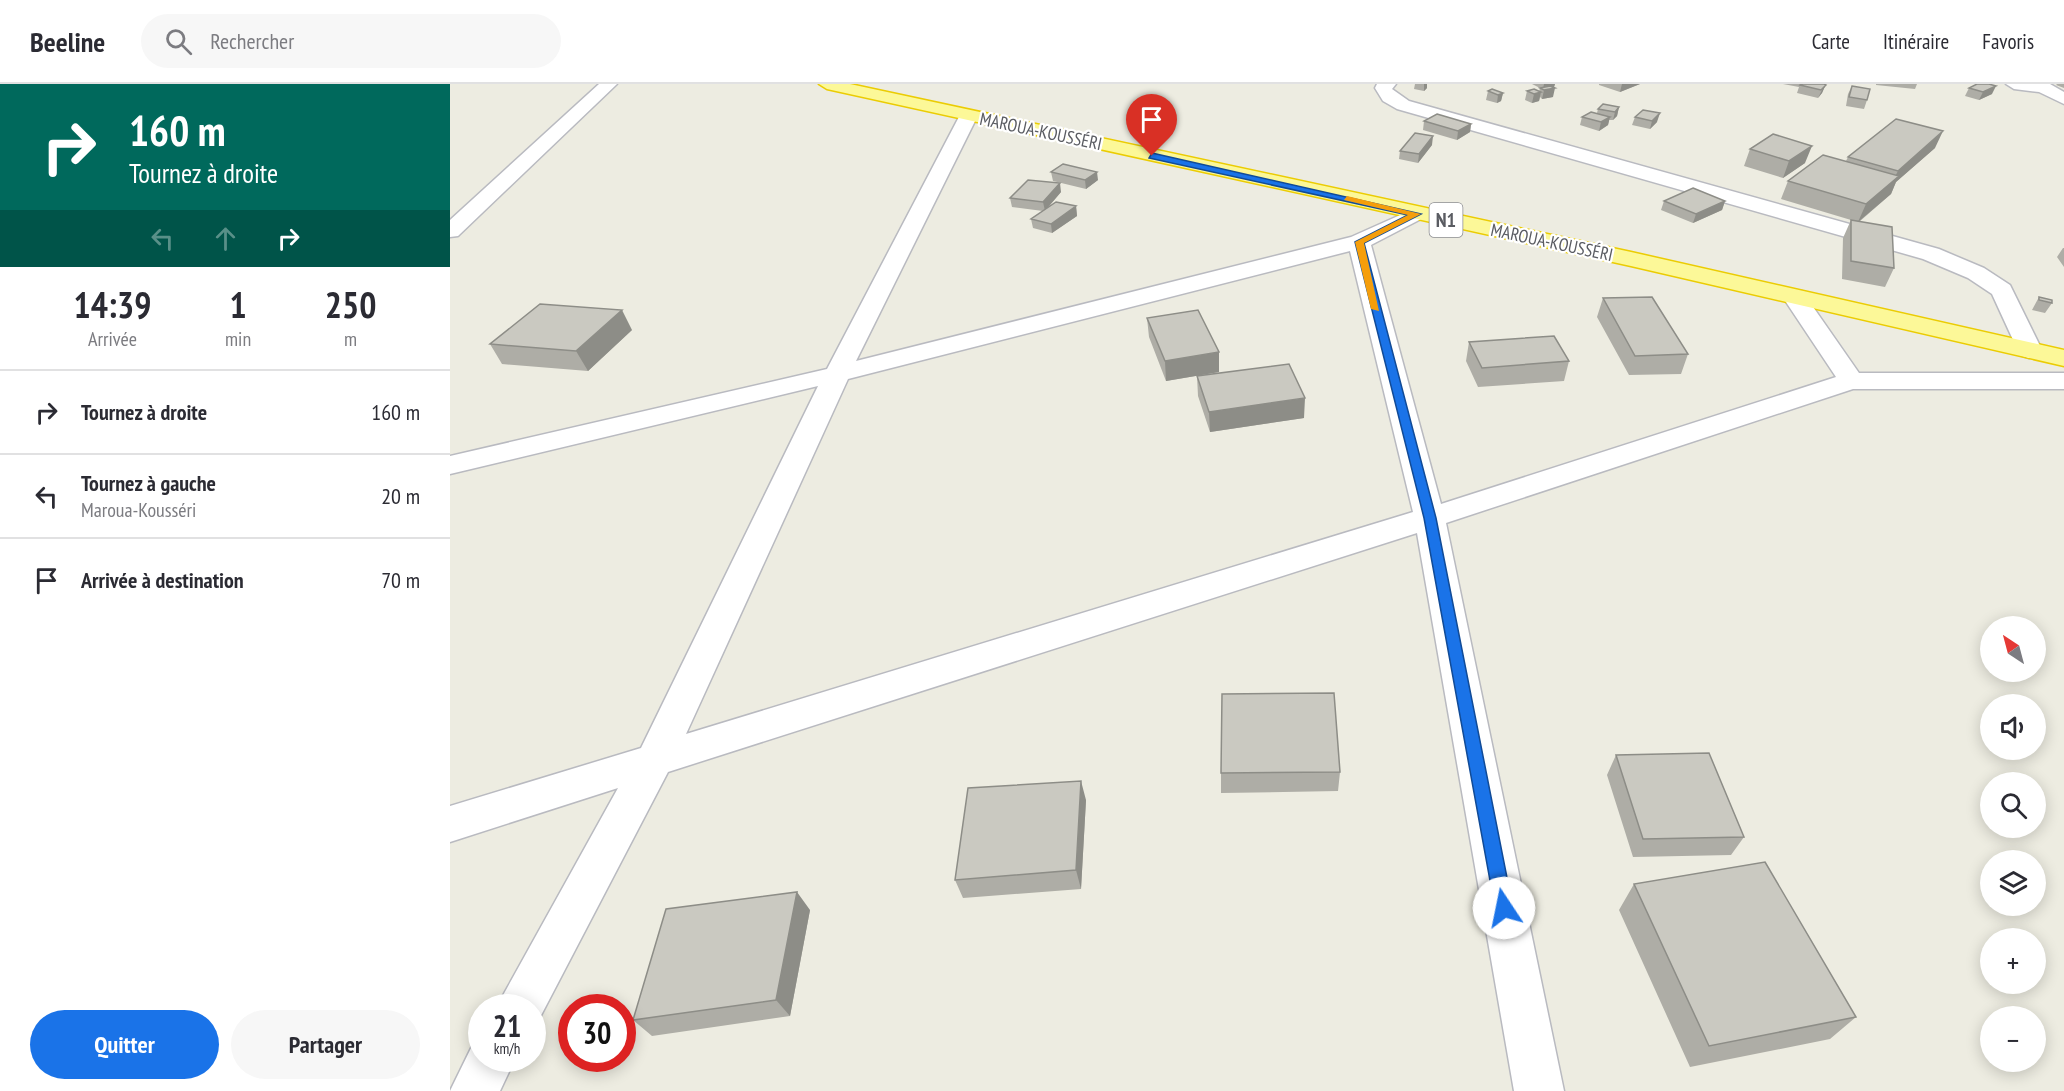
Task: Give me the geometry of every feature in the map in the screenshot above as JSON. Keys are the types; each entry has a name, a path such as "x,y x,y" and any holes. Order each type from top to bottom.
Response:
{"highway":[{"name":"MAROUA-KOUSSÉRI","path":"827,84 1794,296 2064,358"}],"street":[{"path":"450,231 609,84"},
{"path":"1388,84 1383,88 1389,97 1403,105 1931,254 1976,273 2002,290 2029,350"},
{"path":"2014,84 2043,87 2064,99"},
{"path":"527,994 654,761 837,374 969,115"},
{"path":"450,465 837,374 1359,242 1416,214"},
{"path":"1359,242 1430,518 1539,1091"},
{"path":"1794,296 1851,381"},
{"path":"450,824 1430,518 1851,381 2064,381"},
{"path":"474,1091 484,1072"}],"building":[{"path":"1801,84 1824,84 1826,85 1821,90"},
{"path":"1977,84 1996,86 1983,92 1969,88"},
{"path":"1550,86 1555,88 1544,90 1540,88"},
{"path":"1852,86 1870,89 1867,100 1849,97"},
{"path":"1492,89 1503,93 1498,95 1488,91"},
{"path":"1534,89 1541,92 1534,94 1527,91"},
{"path":"1603,104 1619,107 1615,112 1598,109"},
{"path":"1643,110 1660,113 1652,121 1635,117"},
{"path":"1591,112 1610,117 1601,122 1582,117"},
{"path":"1437,114 1471,124 1458,131 1424,121"},
{"path":"1896,119 1943,131 1898,171 1848,157"},
{"path":"1415,133 1433,136 1419,154 1400,151"},
{"path":"1773,134 1812,146 1789,161 1750,149"},
{"path":"1823,155 1899,176 1866,204 1788,181"},
{"path":"1063,164 1097,172 1085,180 1051,172"},
{"path":"1028,180 1060,183 1043,202 1010,198"},
{"path":"1693,188 1725,201 1696,214 1664,201"},
{"path":"1056,202 1076,206 1051,224 1031,219"},
{"path":"1851,220 1892,227 1894,268 1851,261"},
{"path":"1652,297 1688,354 1635,356 1603,298"},
{"path":"2039,297 2052,300 2052,303 2039,300"},
{"path":"540,304 622,310 576,351 490,344"},
{"path":"1198,310 1219,352 1165,361 1147,318"},
{"path":"1554,336 1569,361 1482,368 1469,342"},
{"path":"1289,364 1305,398 1209,412 1197,376"},
{"path":"1334,693 1340,772 1221,773 1222,694"},
{"path":"1709,753 1744,837 1643,839 1616,755"},
{"path":"1081,781 1076,870 955,880 968,788"},
{"path":"1765,862 1856,1017 1709,1046 1634,884"},
{"path":"797,892 776,1000 636,1020 636,1010 666,909"}],"slow traffic":[{"path":"1347,199 1416,214 1359,242 1376,309"}],"route":[{"path":"1152,156 1416,214 1359,242 1430,518 1504,908"}]}
